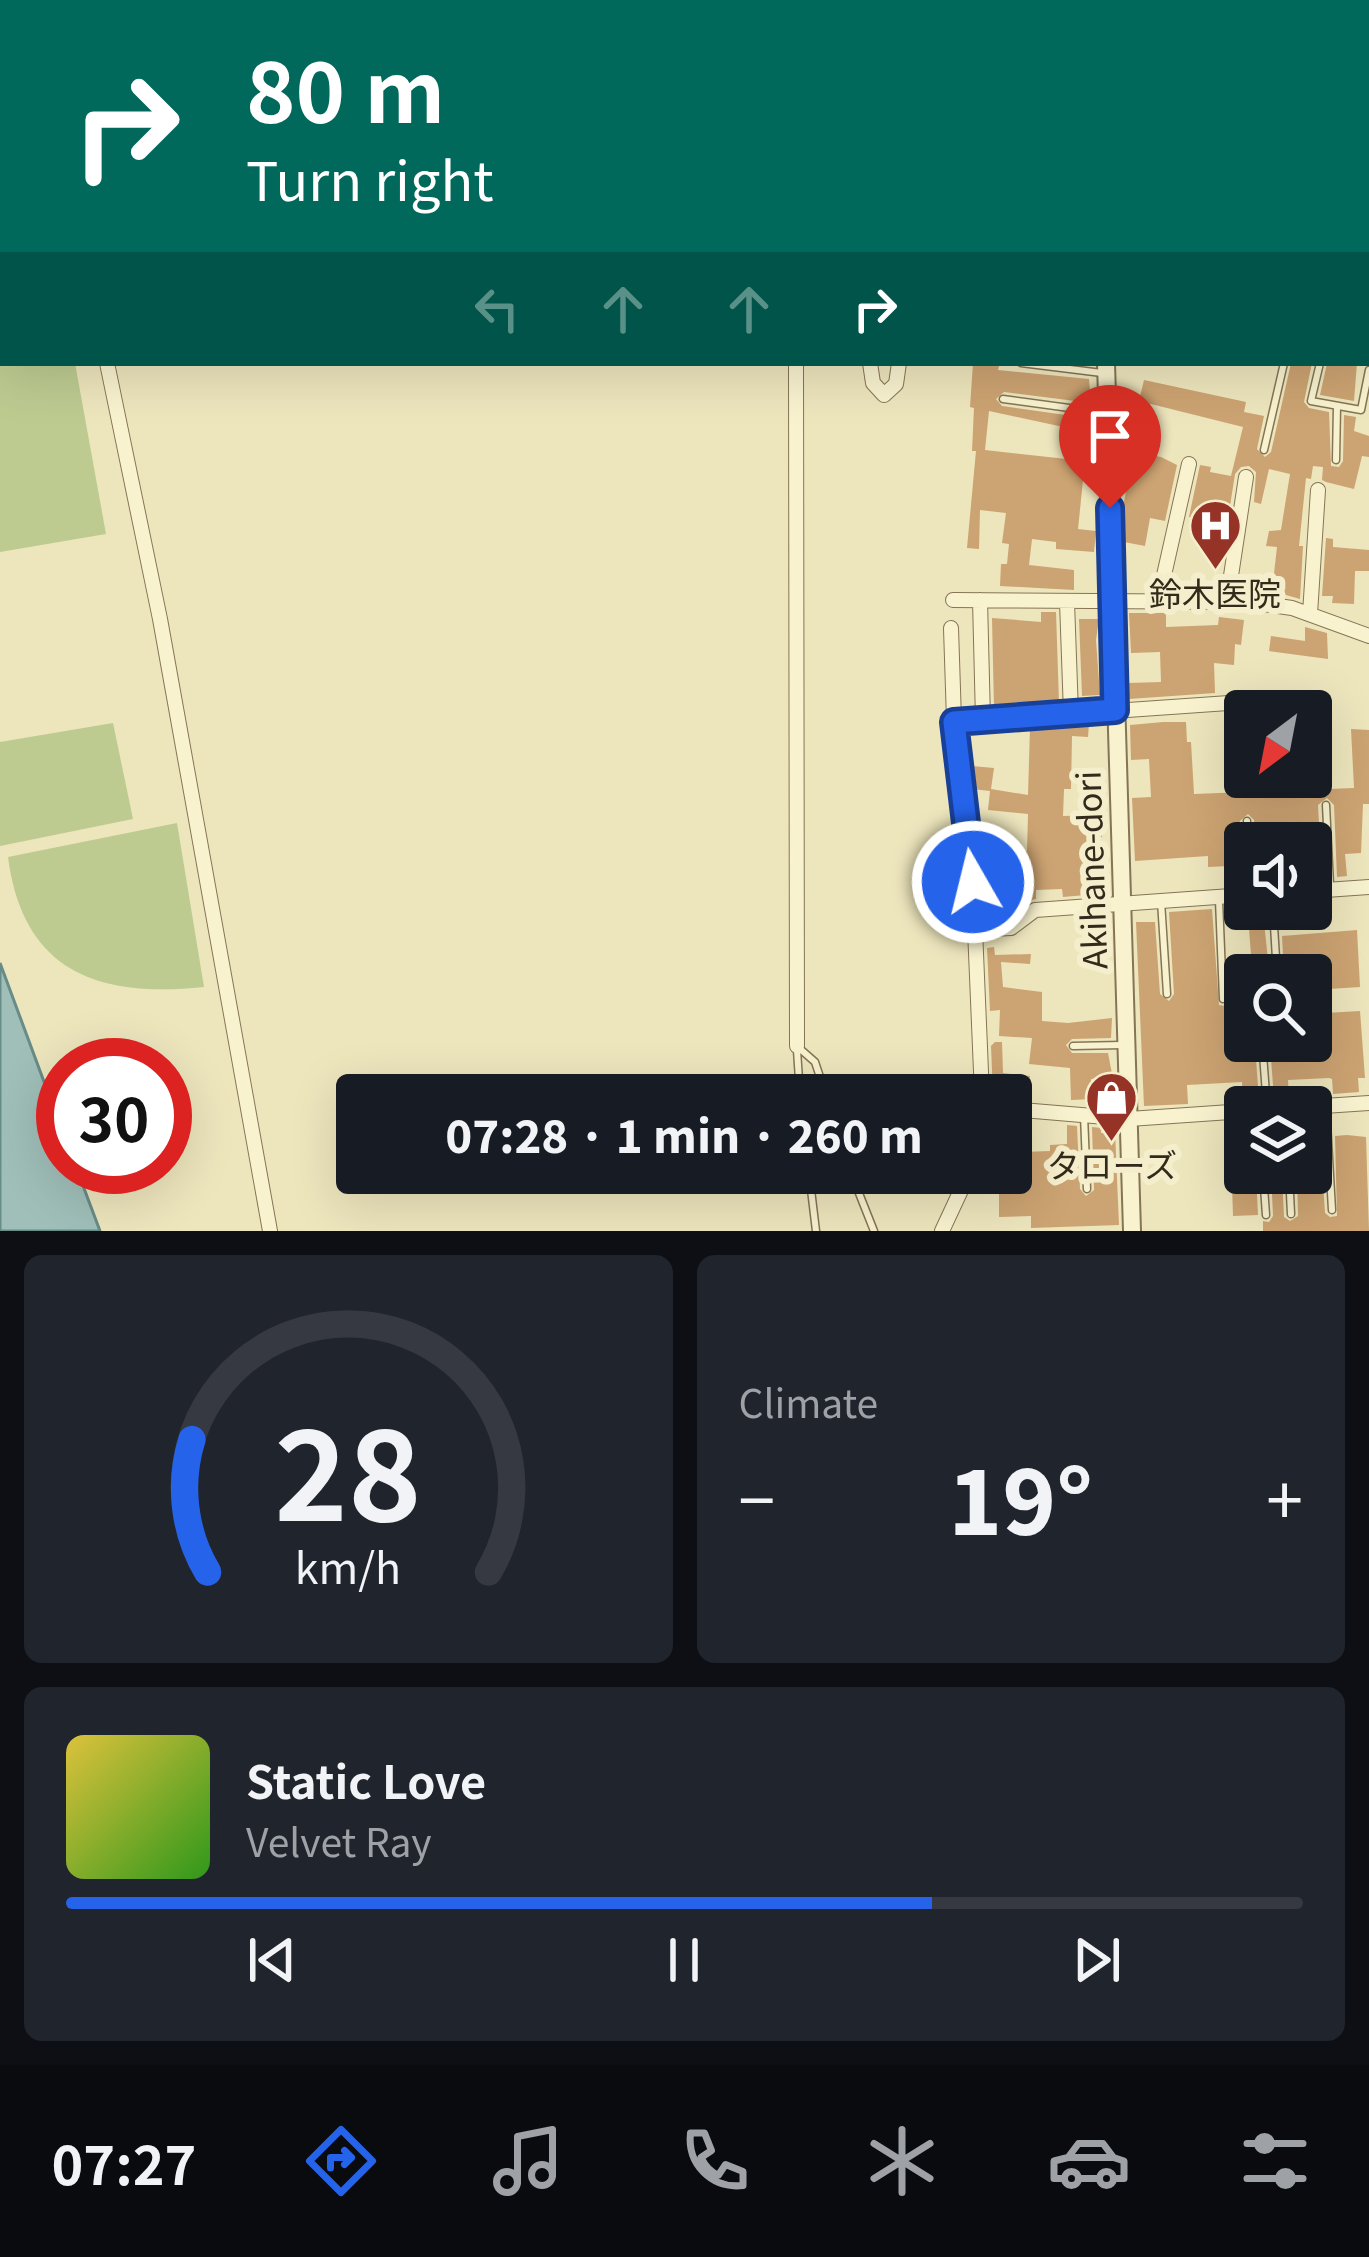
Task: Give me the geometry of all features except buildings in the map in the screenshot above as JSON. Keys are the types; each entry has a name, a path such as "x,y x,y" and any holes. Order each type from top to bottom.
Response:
{"street":[{"path":"108,366 160,619 270,1231"},
{"path":"796,366 797,1046"},
{"path":"870,366 873,383 884,395 896,384 899,366"},
{"name":"Akihane-dori","path":"1106,368 1132,1231"},
{"path":"1158,602 1189,464"},
{"path":"1227,602 1246,477"},
{"path":"1310,614 1318,490"},
{"path":"953,600 1249,602 1310,614 1369,636"},
{"path":"980,600 983,720"},
{"path":"1067,602 1072,713"},
{"path":"951,628 954,722 973,882 981,1074"},
{"path":"954,722 1224,703"},
{"path":"1332,890 1369,887"},
{"path":"973,930 1011,928 1035,910 1224,896"},
{"path":"1332,1105 1369,1103"},
{"path":"1032,1111 1129,1119 1224,1113"},
{"path":"942,1231 959,1194"}],"lane":[{"path":"1072,366 1106,368"},
{"path":"1264,450 1283,366"},
{"path":"1319,366 1311,401 1361,410 1369,370"},
{"path":"1003,399 1107,413"},
{"path":"1336,460 1337,406"},
{"path":"1326,805 1327,822"},
{"path":"1010,869 1011,928"},
{"path":"1219,896 1223,999"},
{"path":"1161,901 1167,994"},
{"path":"1073,1046 1126,1045"},
{"path":"797,1046 799,1074"},
{"path":"797,1046 815,1062 819,1074"},
{"path":"1084,1115 1087,1189"},
{"path":"811,1194 816,1231"},
{"path":"859,1194 874,1231"},
{"path":"1264,1194 1265,1215"},
{"path":"1290,1194 1291,1214"},
{"path":"1330,1194 1332,1210"}],"green space":[{"path":"0,366 76,366 106,534 0,552"},
{"path":"113,723 133,819 0,846 0,742"},
{"path":"177,823 204,987 132,988 100,981 73,970 49,952 30,928 16,896 8,857"}],"water":[{"path":"0,963 36,1060 36,1194 86,1194 100,1231 0,1231"}],"place":[{"name":"鈴木医院","path":"1215,571"},
{"name":"タローズ","path":"1112,1143"}],"route":[{"path":"973,882 954,722 1115,710 1110,508"}]}
